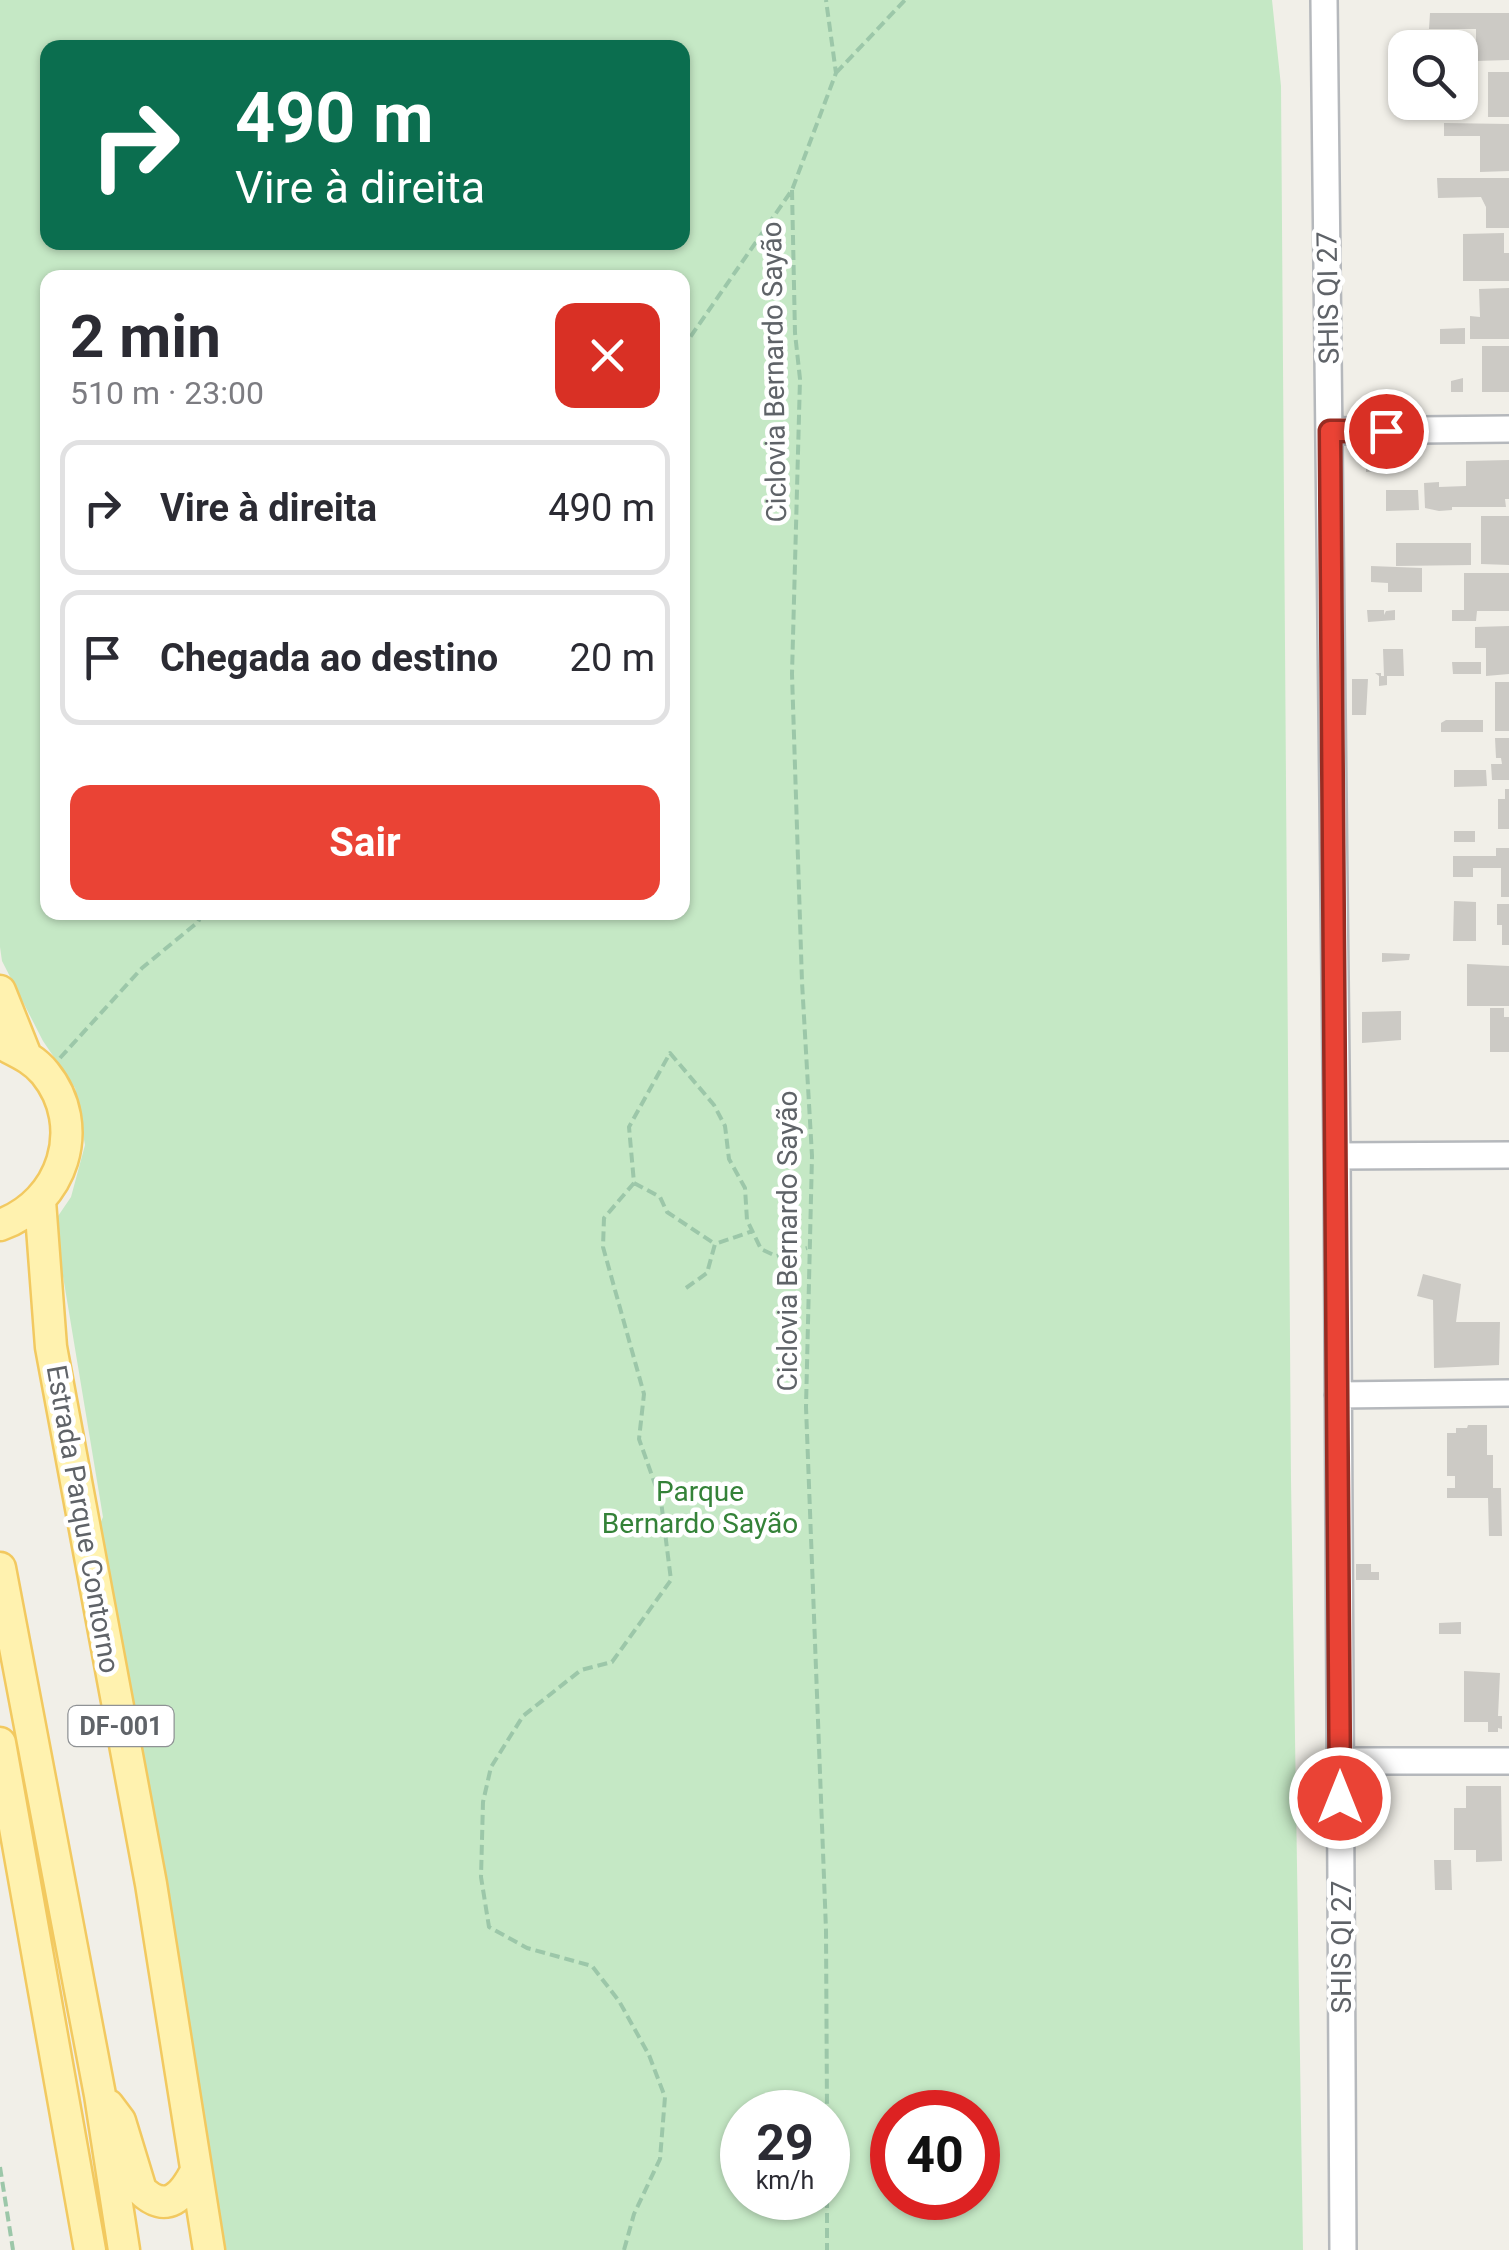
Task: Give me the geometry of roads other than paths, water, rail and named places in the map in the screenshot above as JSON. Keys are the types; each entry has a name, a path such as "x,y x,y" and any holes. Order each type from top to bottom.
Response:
{"main road":[{"path":"0,991 24,1058 56,1090 67,1128 61,1168 40,1201 0,1226"},
{"name":"Estrada Parque Contorno","path":"40,1201 51,1347 150,1884 209,2250"},
{"name":"DF-001","path":"0,1568 100,2095 124,2250"},
{"path":"0,1670 32,1740"},
{"path":"0,1743 90,2250"},
{"path":"100,2095 120,2121 141,2190 149,2198 168,2202 182,2196 196,2172"}],"street":[{"name":"SHIS QI 27","path":"1322,8 1337,1156 1343,2250"},
{"path":"1330,431 1509,428"},
{"path":"1337,1156 1509,1155"},
{"path":"1338,1396 1509,1393"},
{"path":"1340,1760 1509,1761"}],"park label":[{"name":"Parque Bernardo Sayão","path":"700,1507"}]}
